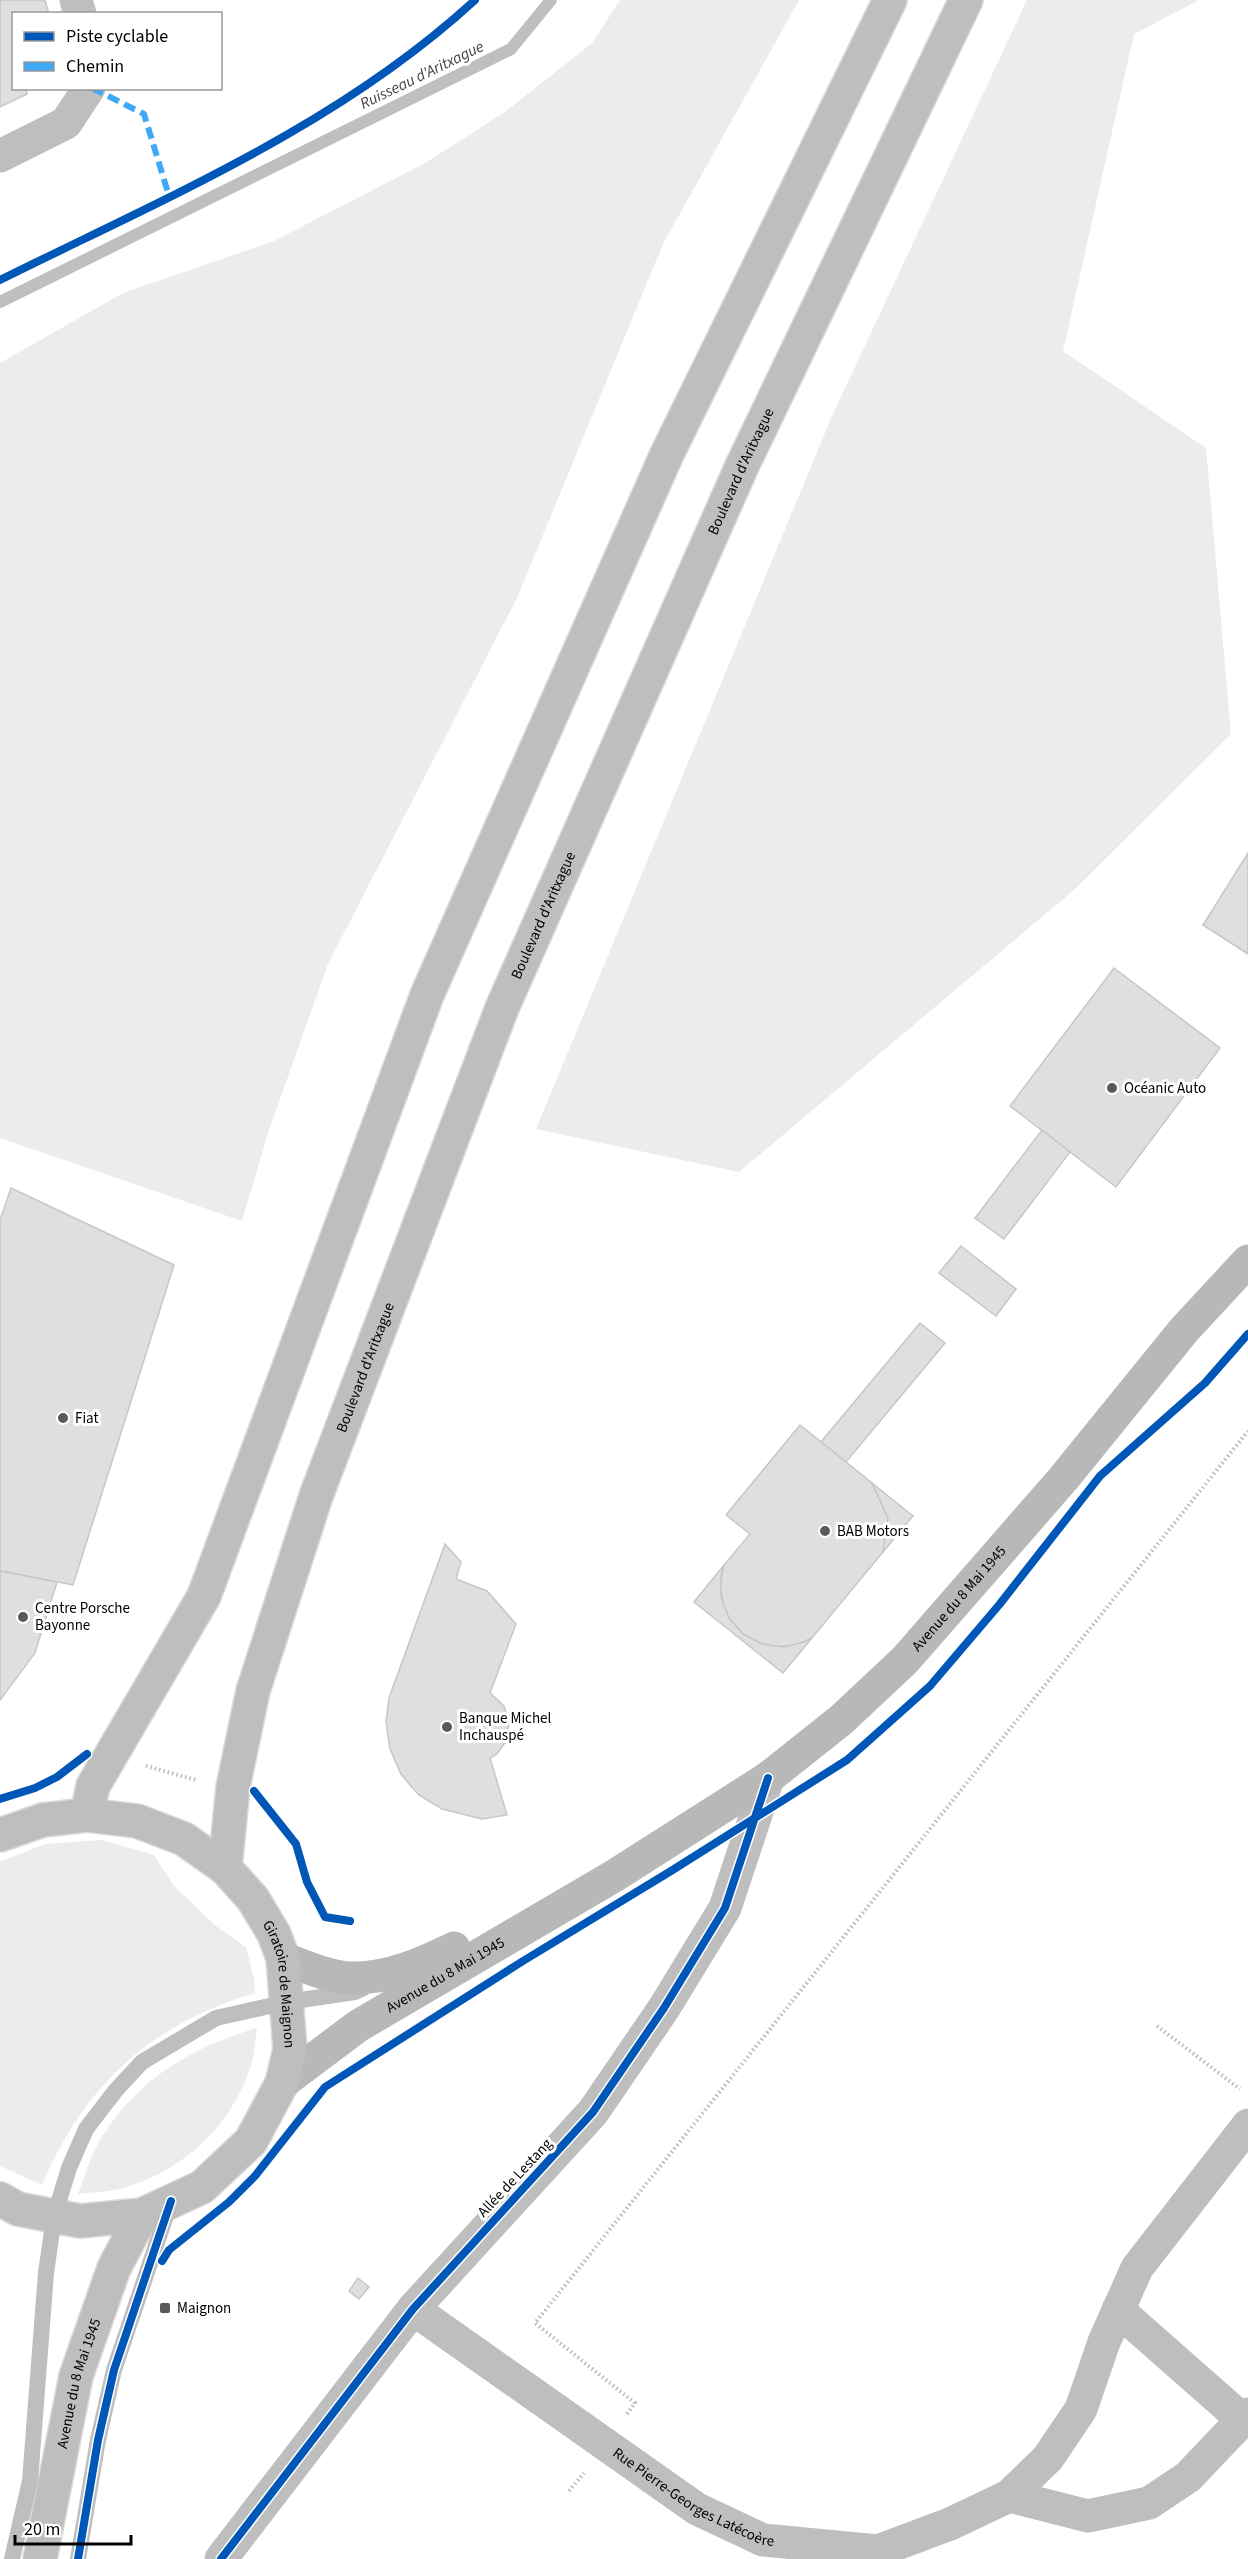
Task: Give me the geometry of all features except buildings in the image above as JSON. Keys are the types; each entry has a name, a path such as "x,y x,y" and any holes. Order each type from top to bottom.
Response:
{"main road":[{"path":"87,1815 93,1786 204,1596 427,995 667,454 890,0"},
{"name":"Boulevard d'Aritxague","path":"225,1868 233,1787 253,1691 267,1647 316,1496 502,1008 742,466 966,0"},
{"path":"0,156 66,123 88,90"},
{"name":"Avenue du 8 Mai 1945","path":"282,2083 358,2026 614,1876 768,1779 841,1720 905,1660 1063,1479 1184,1330 1248,1261"},
{"name":"Allée de Lestang","path":"221,2559 412,2309 593,2112 657,2017 725,1908 768,1779"},
{"name":"Giratoire de Maignon","path":"0,1835 43,1820 87,1815 137,1821 184,1839 225,1868 253,1899 274,1934 283,1958 290,2049 282,2083 251,2141 202,2187 142,2215 80,2221 18,2209 0,2199"},
{"name":"Avenue du 8 Mai 1945","path":"283,1958 312,1970 354,1979 409,1969 614,1876"},
{"name":"Rue Pierre-Georges Latécoère","path":"412,2309 697,2509 763,2540 878,2551 950,2524 1009,2496 1048,2458 1081,2409 1104,2342 1137,2268 1248,2125"},
{"name":"Avenue du 8 Mai 1945","path":"40,2559 76,2376 114,2268 142,2215"},
{"path":"1009,2496 1088,2516 1149,2503 1188,2477 1245,2417 1118,2310"}],"lane":[{"path":"12,2559 30,2481 46,2273 54,2217 69,2168 86,2129 116,2090 142,2062 216,2018 286,2002 355,1992 409,1969"},
{"path":"78,2559 98,2440 114,2370 171,2201"}],"path":[{"path":"569,2491 607,2446 635,2403 535,2323 1248,1431"},
{"path":"136,1763 198,1781"},
{"path":"1157,2026 1248,2095"}],"shaded area":[{"path":"620,0 799,0 663,244 517,598 328,964 269,1130 242,1221 0,1138 0,363 123,293 274,241 425,163 505,112 592,43"},
{"path":"1027,0 1199,0 1134,34 1063,351 1206,448 1231,734 1074,890 739,1172 536,1129 832,416"},
{"path":"101,1840 154,1855 174,1886 216,1926 246,1947 255,1993 218,2006 184,2022 153,2041 125,2063 100,2088 78,2117 59,2149 42,2185 0,2166 0,1862 45,1844"},
{"path":"257,2028 252,2063 239,2094 228,2113 200,2146 183,2159 145,2181 119,2189 78,2194 95,2150 109,2127 143,2088 184,2058 207,2046"}],"waterway":[{"name":"Ruisseau d'Aritxague","path":"0,302 511,49 551,0"}],"marked path":[{"path":"96,90 144,114 169,196"}],"cycle path":[{"path":"0,280 187,189 308,122 366,85 422,45 475,0"},
{"path":"162,2261 169,2250 229,2202 255,2176 325,2087 847,1760 930,1686 999,1605 1100,1476 1205,1383 1248,1334"},
{"path":"0,1799 35,1788 57,1777 87,1754"},
{"path":"221,2559 413,2309 593,2112 664,2008 725,1908 768,1778"},
{"path":"254,1791 296,1844 307,1882 325,1917 350,1921"},
{"path":"78,2559 98,2440 114,2370 171,2201"}],"place":[{"name":"Océanic Auto","path":"1112,1088"},
{"name":"Fiat","path":"63,1418"},
{"name":"BAB Motors","path":"825,1531"},
{"name":"Centre Porsche Bayonne","path":"23,1617"},
{"name":"Banque Michel Inchauspé","path":"447,1727"},
{"name":"Maignon","path":"165,2308"}]}
